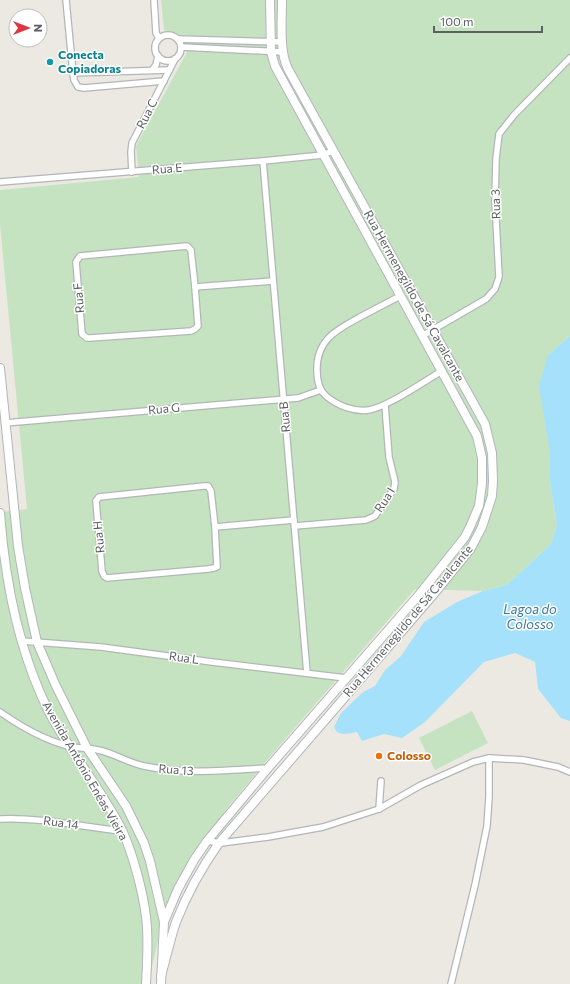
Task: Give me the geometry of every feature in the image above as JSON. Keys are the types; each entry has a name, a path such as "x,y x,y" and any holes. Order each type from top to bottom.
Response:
{"street":[{"path":"66,0 73,73 77,86 84,88 164,81"},
{"path":"154,0 156,33 159,38"},
{"name":"Rua Hermenegildo de Sá Cavalcante","path":"164,922 178,889 194,860 207,842 268,768 418,596 465,537 479,506 482,483 483,466 477,436 275,66 271,52 270,0"},
{"name":"Rua Hermenegildo de Sá Cavalcante","path":"161,980 176,923 189,893 205,863 219,843 433,595 471,548 482,527 492,496 492,453 488,431 285,64 283,52 282,0"},
{"path":"167,34 178,40 181,47 178,56 175,59 166,61 162,60 158,56 155,45 159,38 167,34"},
{"path":"178,40 283,42"},
{"path":"181,47 283,52"},
{"path":"152,70 156,65 158,56"},
{"name":"Rua 3","path":"422,336 486,299 495,289 499,277 495,200 496,159 499,134 514,115 570,58"},
{"name":"Rua C","path":"132,172 132,143 175,59"},
{"path":"73,73 169,70"},
{"name":"Rua E","path":"0,182 263,161 323,155 332,151"},
{"name":"Rua B","path":"263,161 308,673"},
{"name":"Rua F","path":"187,246 191,250 195,287 198,326 191,331 90,338 87,338 82,334 76,262 80,256 187,246"},
{"path":"195,287 274,281"},
{"path":"400,296 338,329 325,342 319,354 317,366 317,376 321,390 332,400 349,408 362,410 370,409 385,405 442,371"},
{"name":"Avenida Antônio Enéas Vieira","path":"0,368 18,546 26,595 37,642 56,686 87,748 126,806 142,837 150,861 164,922 161,980"},
{"name":"Rua G","path":"5,423 302,398 321,390"},
{"name":"Rua I","path":"294,523 366,520 375,516 394,489 395,482 389,457 385,405"},
{"name":"Rua H","path":"208,486 211,491 215,527 217,564 214,568 107,578 103,574 96,501 101,495 208,486"},
{"name":"Avenida Antônio Enéas Vieira","path":"0,513 5,569 15,617 33,674 49,711 69,747 98,789 122,831 134,866 146,918 146,984"},
{"path":"215,527 294,523"},
{"name":"Rua L","path":"22,641 101,647 346,678"},
{"name":"Rua 13","path":"0,712 24,728 69,747 100,750 142,766 184,772 268,768"},
{"path":"207,842 219,843 268,837 323,827 379,809 421,785 473,762 489,758 524,760 558,767 570,772"},
{"path":"451,984 475,885 487,826 489,758"},
{"path":"379,809 381,781"},
{"name":"Rua 14","path":"0,819 15,818 48,821 122,831"}],"green space":[{"path":"161,0 570,0 570,336 548,355 549,476 557,524 551,544 507,585 483,591 415,589 268,759 228,807 193,855 166,906 148,984 0,984 0,512 27,509 0,224 0,190 139,177 136,146 187,52 183,36 164,30"},
{"path":"472,711 488,743 435,770 419,738"}],"water":[{"name":"Lagoa do Colosso","path":"570,336 570,721 561,718 538,689 535,662 515,653 484,662 425,722 402,738 384,734 362,741 357,732 344,734 338,733 334,727 341,713 363,692 375,686 385,670 401,656 424,622 457,602 483,591 507,585 551,544 557,524 549,476 550,452 539,386 548,355"}],"place":[{"name":"Conecta Copiadoras","path":"50,62"},
{"name":"Colosso","path":"379,756"}]}
